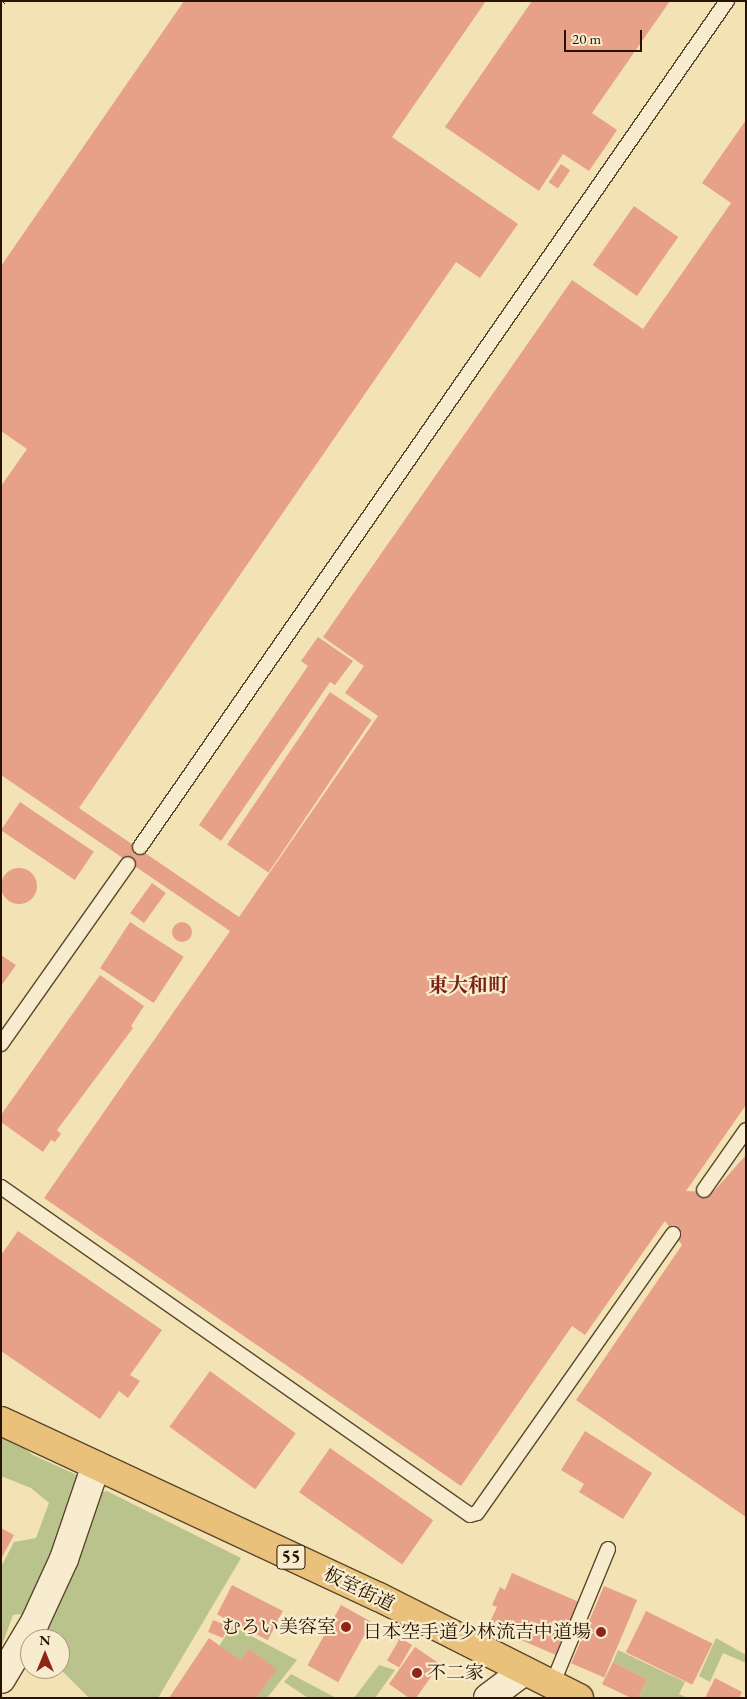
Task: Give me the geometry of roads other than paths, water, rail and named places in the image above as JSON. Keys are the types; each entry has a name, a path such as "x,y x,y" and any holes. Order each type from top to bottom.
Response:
{"main road":[{"name":"板室街道","path":"1,1421 379,1597 579,1698"}],"street":[{"path":"1,1679 35,1622 64,1559 96,1465"},
{"path":"488,1698 524,1671"}],"lane":[{"path":"140,847 727,1"},
{"path":"1,1044 128,864"},
{"path":"704,1190 746,1130"},
{"path":"1,1187 470,1515 477,1513 673,1234"},
{"path":"552,1685 608,1549"}],"place":[{"name":"むろい美容室","path":"346,1627"},
{"name":"日本空手道少林流吉中道場","path":"601,1632"},
{"name":"不二家","path":"417,1673"}],"district":[{"name":"東大和町","path":"468,985"}]}
